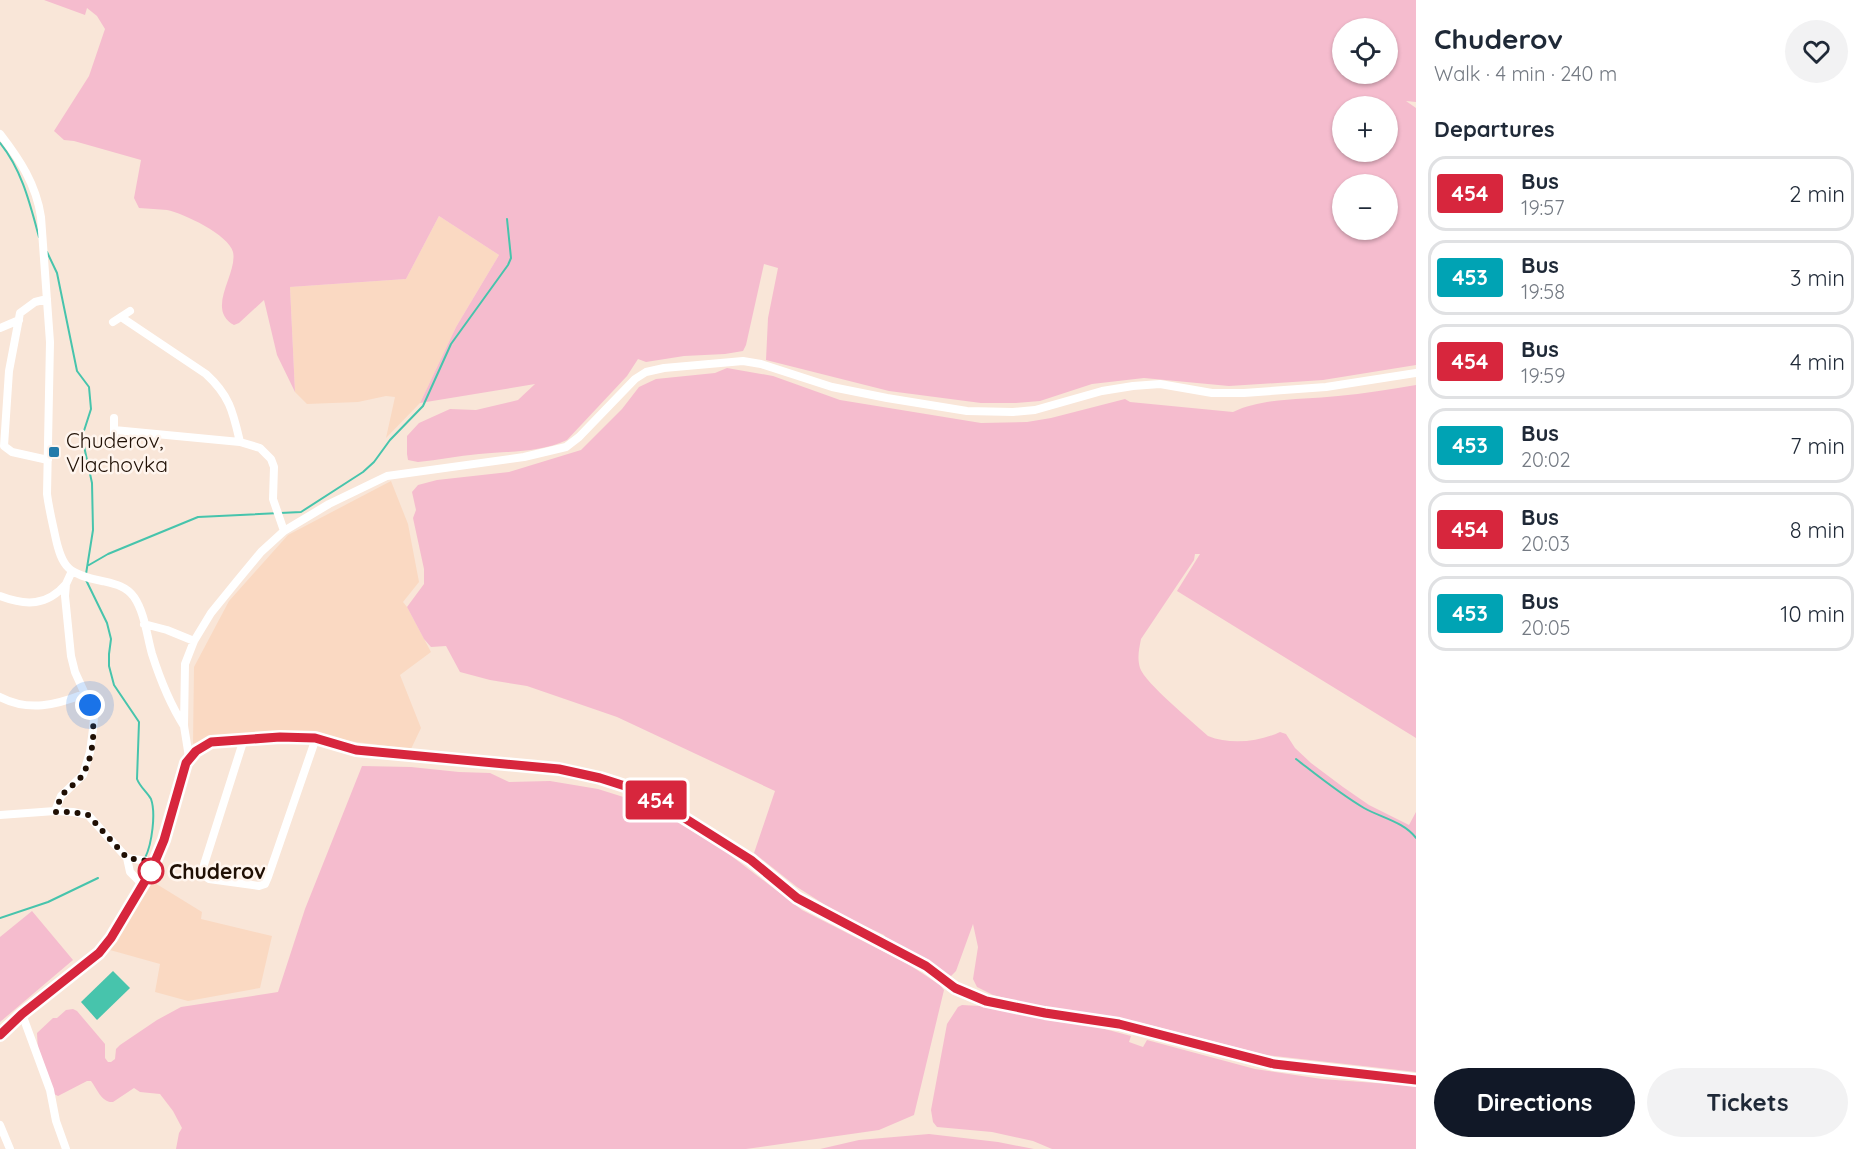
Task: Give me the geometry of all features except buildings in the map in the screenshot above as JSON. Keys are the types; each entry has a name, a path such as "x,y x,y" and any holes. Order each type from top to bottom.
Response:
{"street":[{"path":"0,134 23,165 38,198 50,342 49,513 58,554 64,565 72,571 84,577 119,585 135,598 153,656 172,706 184,727"},
{"path":"46,299 35,302 20,313 9,371 4,446 12,452 48,460"},
{"path":"112,322 130,311"},
{"path":"121,317 217,383 231,406 240,442"},
{"path":"0,328 19,320"},
{"path":"0,1035 22,1014 99,953 115,933 143,885 151,861 164,840 189,757 184,727 185,664 194,641 211,613 261,552 284,531 329,504 387,476 531,456 566,447 579,437 635,379 646,372 664,368 743,362 761,364 832,387 887,398 967,411 1013,412 1035,410 1102,391 1133,386 1160,384 1212,393 1244,393 1326,387 1416,373"},
{"path":"114,418 114,439"},
{"path":"114,430 240,442 260,448 271,459 274,467 273,499 284,531"},
{"path":"56,812 61,796 83,775 90,752 94,718 71,656 65,596 66,584 72,571"},
{"path":"0,596 16,602 34,602 50,599 66,584"},
{"path":"144,624 194,641"},
{"path":"0,698 37,707 52,705 84,694"},
{"path":"189,757 211,742 280,737 315,738 356,750 559,769 604,779 659,802 751,860 797,898 926,966 955,988 986,1001 1119,1024 1274,1064 1416,1080"},
{"path":"244,739 202,871 208,879 259,886 265,884 268,877 315,738"},
{"path":"0,815 56,812 88,815 143,885"},
{"path":"129,865 138,859 151,861"},
{"path":"22,1014 50,1090 56,1121 66,1149"},
{"path":"0,1125 10,1149"}],"shaded area":[{"path":"44,0 1416,0 1416,102 1406,101 1416,108 1416,365 1323,380 1229,386 1144,378 1092,384 1040,401 1016,403 981,403 889,391 766,360 768,318 778,268 764,264 743,351 646,362 638,359 627,376 567,440 556,444 524,451 418,462 408,460 407,436 419,423 450,409 476,410 518,400 535,384 420,403 456,327 499,255 439,216 406,279 290,287 295,392 277,355 264,300 234,325 226,318 222,310 224,291 233,261 230,245 215,232 184,215 167,210 139,208 134,198 141,160 64,140 54,131 89,76 105,29 97,16 87,8 85,15"},
{"path":"439,216 499,255 456,327 420,403 386,438 395,397 386,396 358,402 307,404 295,392 290,287 406,279"},
{"path":"727,368 773,376 840,400 981,423 1027,422 1051,418 1125,399 1130,402 1233,412 1271,401 1367,393 1416,385 1416,738 1177,591 1200,554 1195,554 1194,560 1141,639 1138,657 1140,668 1151,683 1208,736 1226,741 1244,741 1280,732 1286,734 1295,748 1311,763 1369,805 1409,825 1416,812 1416,1072 1266,1055 1138,1022 1033,1005 993,995 977,987 973,979 978,947 973,924 956,971 951,976 887,940 884,935 841,915 797,887 754,853 775,791 617,717 527,686 460,672 446,646 431,647 424,639 407,607 424,584 424,569 413,518 416,510 412,492 418,485 437,480 509,472 581,450 622,409 639,387 656,379 715,373"},
{"path":"391,481 408,524 419,582 403,602 431,652 400,675 421,728 411,749 286,733 214,736 193,744 194,667 229,601 288,535"},
{"path":"362,766 490,773 509,782 550,781 598,789 633,800 659,811 725,851 802,910 908,964 944,990 914,1115 879,1130 746,1149 176,1149 182,1128 160,1094 140,1092 134,1088 113,1102 109,1102 100,1095 91,1081 58,1096 52,1093 38,1053 37,1033 53,1018 57,1018 66,1010 77,1011 105,1044 105,1058 111,1062 115,1059 116,1049 120,1045 181,1007 278,992 305,909"},
{"path":"150,880 202,912 201,919 272,936 260,988 188,1001 155,992 160,964 110,950"},
{"path":"32,911 73,960 0,1022 0,937"},
{"path":"962,1005 997,1007 1101,1028 1131,1036 1129,1042 1143,1047 1147,1040 1255,1069 1322,1079 1416,1086 1416,1149 1052,1149 1033,1141 992,1132 937,1127 933,1122 931,1110 947,1024 958,1007"},
{"path":"929,1134 998,1142 1034,1149 820,1149 859,1140"}],"water":[{"path":"113,971 130,988 97,1020 81,1002"}],"waterway":[{"path":"0,143 20,176 39,237"},
{"path":"89,565 108,554 198,517 301,512 363,472 423,406 451,344 508,265 511,258 507,219"},
{"path":"47,252 57,273 77,371 89,387 91,409 82,437 92,483 93,530 86,574"},
{"path":"86,580 107,623 111,639 109,666 114,685 139,722 137,779 151,799 153,812 151,837 145,858"},
{"path":"1296,759 1346,797 1399,824 1416,838"},
{"path":"0,918 48,902 98,878"}],"bus line":[{"name":"454","path":"0,1035 22,1014 99,953 111,938 151,871 164,840 189,757 211,742 280,737 315,738 356,750 559,769 612,781 638,791 751,860 797,898 926,966 955,988 986,1001 1119,1024 1274,1064 1311,1070 1416,1080"}],"place":[{"name":"Chuderov, Vlachovka","path":"54,452"},
{"name":"Chuderov","path":"151,871"}],"route":[{"path":"90,705 94,718 93,729 90,752 83,775 61,796 56,812 88,815 127,858 154,862 151,871"}]}
